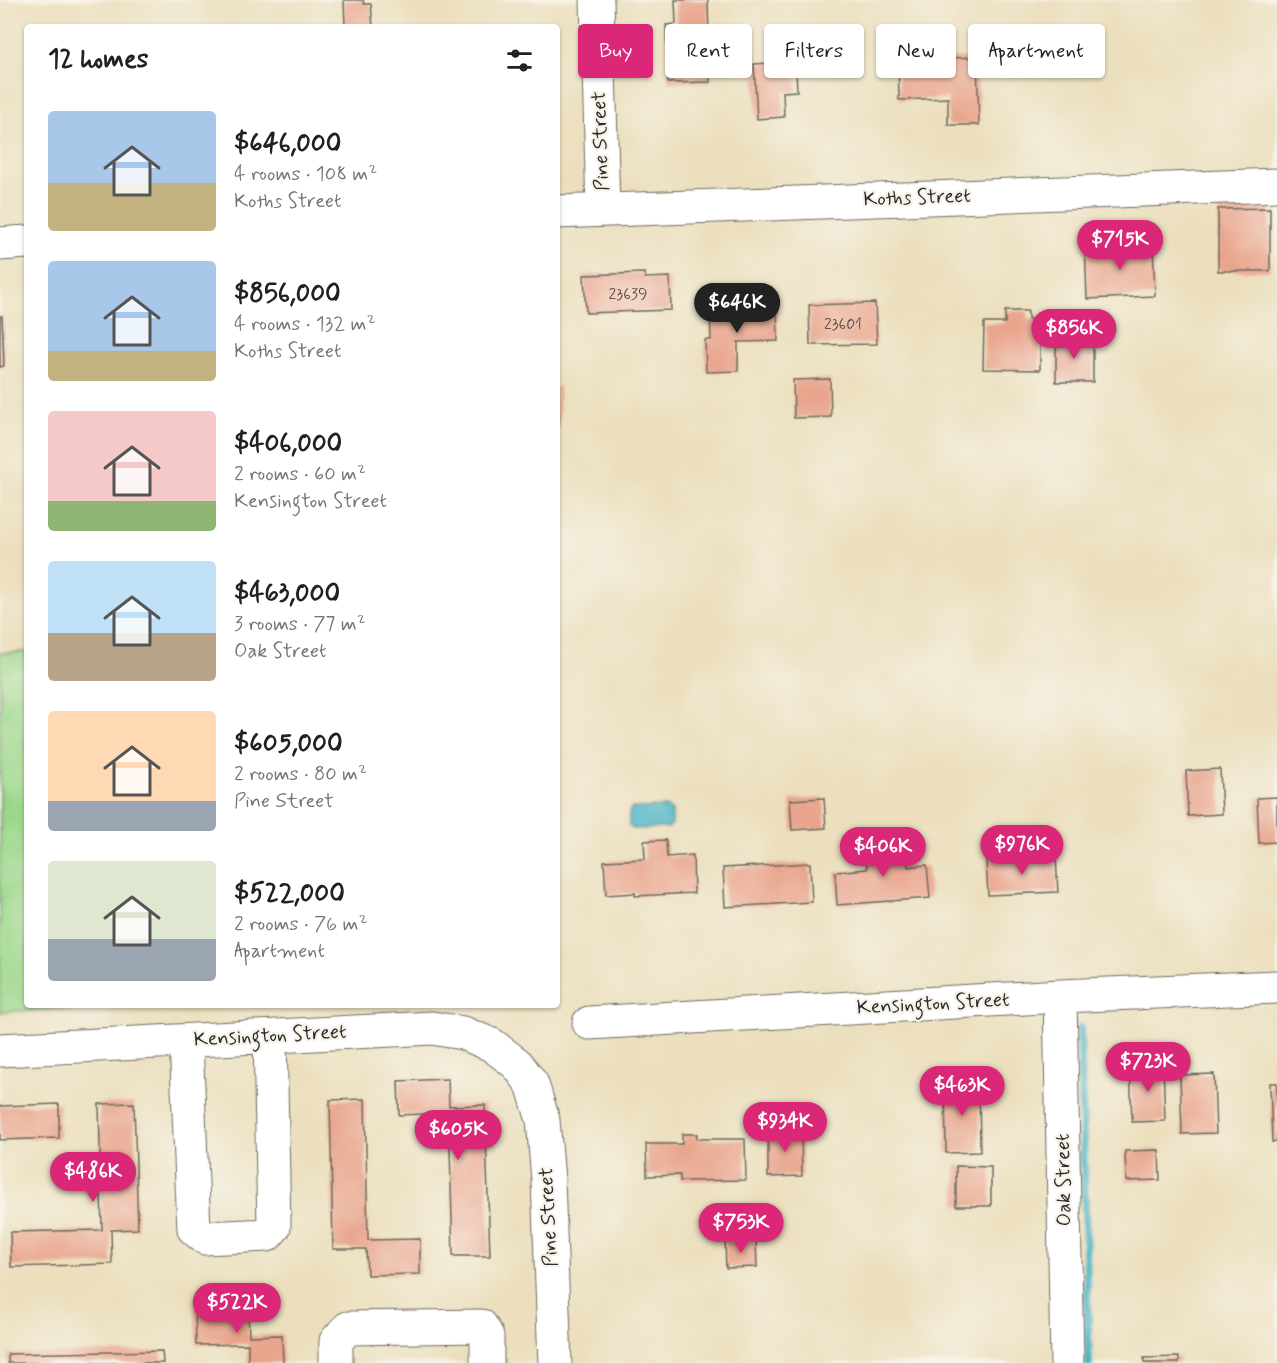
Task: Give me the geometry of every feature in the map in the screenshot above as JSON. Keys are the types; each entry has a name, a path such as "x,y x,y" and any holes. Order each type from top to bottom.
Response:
{"street":[{"name":"Pine Street","path":"597,0 603,209"},
{"name":"Koths Street","path":"560,212 1277,185"},
{"path":"0,244 24,242"},
{"name":"Kensington Street","path":"589,1023 1060,996 1277,987"},
{"name":"Oak Street","path":"1060,996 1067,1363"},
{"name":"Kensington Street","path":"0,1050 432,1029 463,1033 492,1045 517,1064 525,1075"},
{"path":"186,1041 194,1229 205,1238 267,1235 274,1227 270,1036"},
{"name":"Pine Street","path":"525,1075 532,1084 543,1120 548,1180 555,1363"},
{"path":"336,1363 336,1341 348,1328 481,1326 487,1336 487,1363"}],"green space":[{"path":"24,652 24,1008 80,1008 0,1012 0,653"}],"water":[{"path":"667,807 672,811 672,824 668,828 633,829 629,826 629,812 632,808"}],"building":[{"path":"344,0 363,0 364,4 371,4 373,24 345,24"},
{"path":"675,0 708,0 709,24 676,24"},
{"path":"968,57 968,78 978,78 979,125 948,125 948,98 899,100 898,78 956,78 956,58"},
{"path":"764,63 764,78 796,78 797,91 783,92 784,117 757,119 754,64"},
{"path":"668,78 710,78 710,82 668,83"},
{"path":"1270,208 1270,271 1218,271 1218,209"},
{"path":"1153,243 1155,296 1087,299 1085,245"},
{"path":"644,273 645,278 670,277 671,310 586,313 584,275"},
{"path":"875,303 877,344 810,345 809,305"},
{"path":"777,306 778,341 738,342 738,371 706,372 705,340 711,340 710,308"},
{"path":"1005,311 1028,311 1028,319 1040,319 1040,370 983,369 984,323 1005,323"},
{"path":"0,316 2,316 4,366 0,367"},
{"path":"1056,339 1093,339 1093,382 1056,382"},
{"path":"830,379 831,417 794,418 793,380"},
{"path":"1220,769 1222,814 1188,816 1186,771"},
{"path":"1277,797 1277,842 1259,843 1257,798"},
{"path":"824,798 826,828 792,830 790,800"},
{"path":"666,840 667,857 693,855 694,893 606,895 604,861 645,859 644,841"},
{"path":"906,842 908,867 927,865 930,898 837,905 835,872 867,869 865,845"},
{"path":"1056,857 1058,892 988,895 986,860"},
{"path":"810,863 812,902 725,907 723,868"},
{"path":"1163,1063 1165,1121 1132,1122 1130,1064"},
{"path":"1214,1074 1216,1133 1182,1134 1180,1075"},
{"path":"448,1079 449,1106 485,1105 490,1256 453,1256 449,1113 399,1115 398,1081"},
{"path":"979,1081 980,1152 946,1153 945,1082"},
{"path":"1270,1083 1277,1083 1277,1141 1272,1142"},
{"path":"365,1099 368,1240 420,1239 420,1274 367,1275 366,1249 333,1249 330,1100"},
{"path":"134,1103 138,1229 111,1230 112,1264 11,1267 10,1232 102,1230 99,1104"},
{"path":"59,1104 59,1138 0,1140 0,1106"},
{"path":"768,1130 801,1130 802,1176 768,1177"},
{"path":"682,1134 697,1134 697,1139 745,1139 746,1180 680,1181 680,1175 647,1176 646,1144 682,1144"},
{"path":"1159,1150 1160,1180 1126,1181 1125,1151"},
{"path":"956,1166 991,1167 991,1206 956,1206"},
{"path":"725,1241 756,1241 757,1267 726,1268"},
{"path":"248,1308 249,1336 282,1335 283,1363 248,1363 248,1344 196,1345 195,1310"},
{"path":"162,1351 163,1363 8,1363 8,1354"},
{"path":"1179,1357 1179,1363 1144,1363 1144,1358"}],"waterway":[{"path":"1080,1028 1089,1363"}]}
